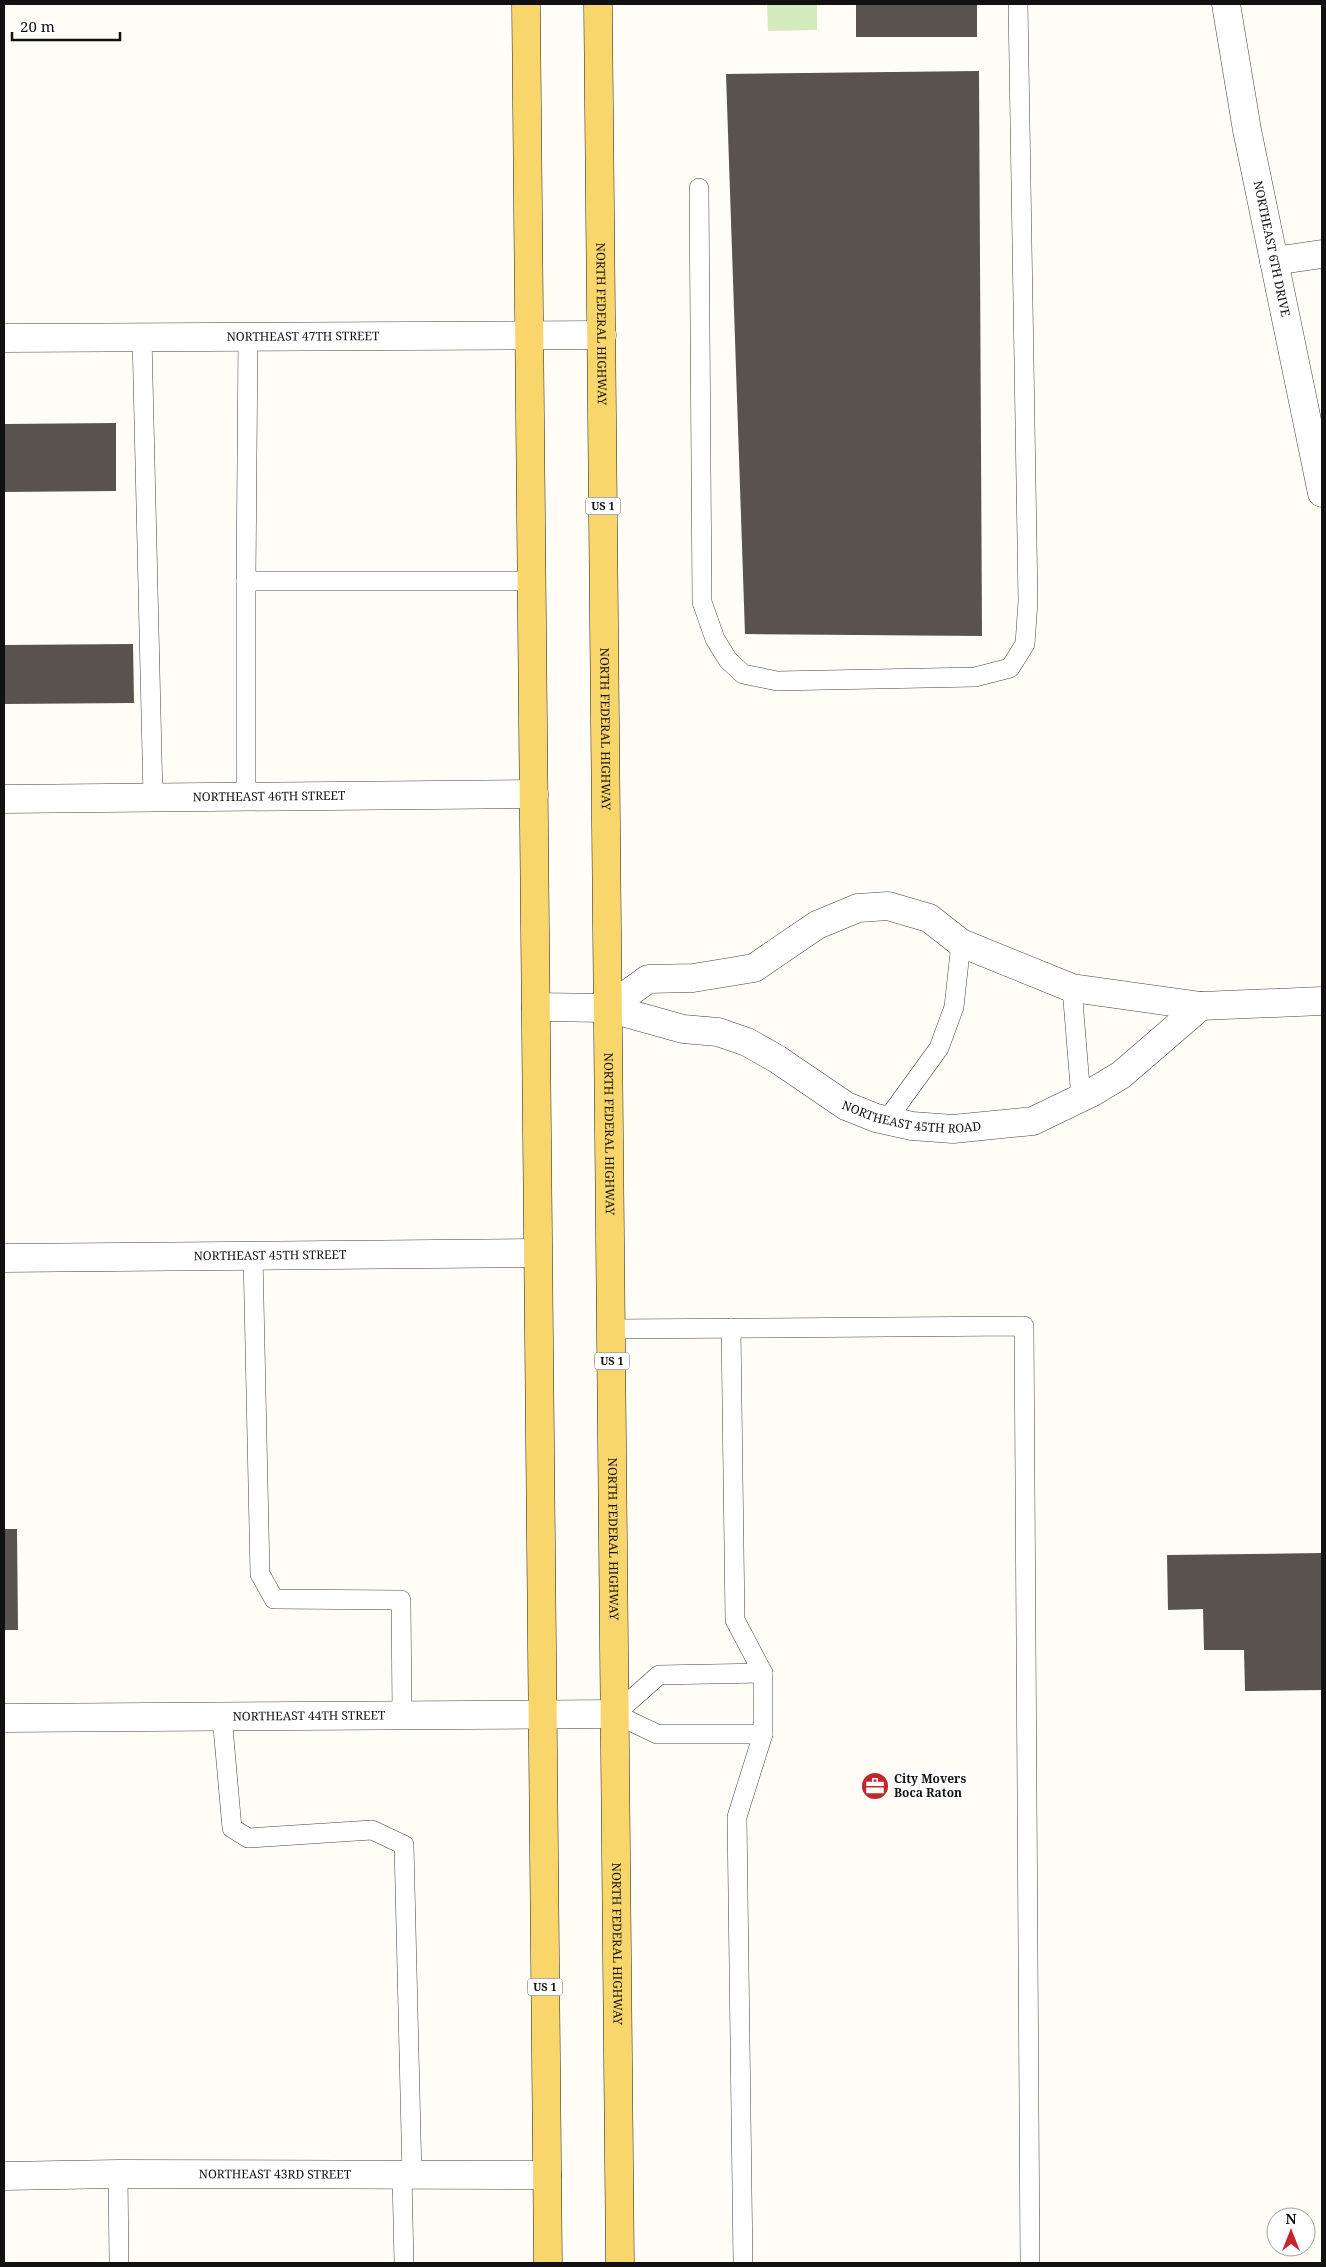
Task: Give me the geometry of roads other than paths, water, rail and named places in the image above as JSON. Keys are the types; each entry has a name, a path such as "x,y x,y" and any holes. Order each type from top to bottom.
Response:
{"main road":[{"name":"US 1","path":"526,4 548,2263"},
{"name":"NORTH FEDERAL HIGHWAY","path":"598,4 620,2263"}],"street":[{"name":"NORTHEAST 6TH DRIVE","path":"1226,4 1247,130 1322,493"},
{"path":"1274,261 1322,254"},
{"name":"NORTHEAST 47TH STREET","path":"4,338 602,335"},
{"name":"NORTHEAST 46TH STREET","path":"4,799 534,794"},
{"path":"608,1008 648,979 693,978 754,968 817,925 858,908 888,906 929,918 961,943 1072,988 1201,1006 1322,1001"},
{"name":"NORTHEAST 45TH ROAD","path":"536,1007 608,1008 684,1028 718,1032 747,1042 777,1059 846,1106 886,1120 920,1127 953,1129 1033,1120 1081,1098 1121,1075 1201,1006"},
{"name":"NORTHEAST 45TH STREET","path":"4,1258 537,1253"},
{"name":"NORTHEAST 44TH STREET","path":"4,1718 615,1714"},
{"name":"NORTHEAST 43RD STREET","path":"4,2176 118,2174 547,2175"}],"lane":[{"path":"699,188 702,602 715,639 724,653 743,674 777,681 975,677 1010,668 1025,644 1028,601 1018,4"},
{"path":"246,797 248,336"},
{"path":"142,337 153,798"},
{"path":"246,581 532,581"},
{"path":"886,1120 939,1048 954,1007 961,943"},
{"path":"1072,988 1081,1098"},
{"path":"253,1256 260,1574 274,1599 401,1600 402,1715"},
{"path":"611,1329 1024,1326 1030,2263"},
{"path":"731,1328 735,1620 763,1673 763,1734 737,1817 743,2263"},
{"path":"763,1673 659,1675 615,1714 656,1734 763,1734"},
{"path":"222,1716 232,1828 248,1838 372,1830 404,1845 407,2176 404,2263"},
{"path":"118,2174 119,2263"}],"place":[{"name":"City Movers Boca Raton","path":"875,1786"}]}
